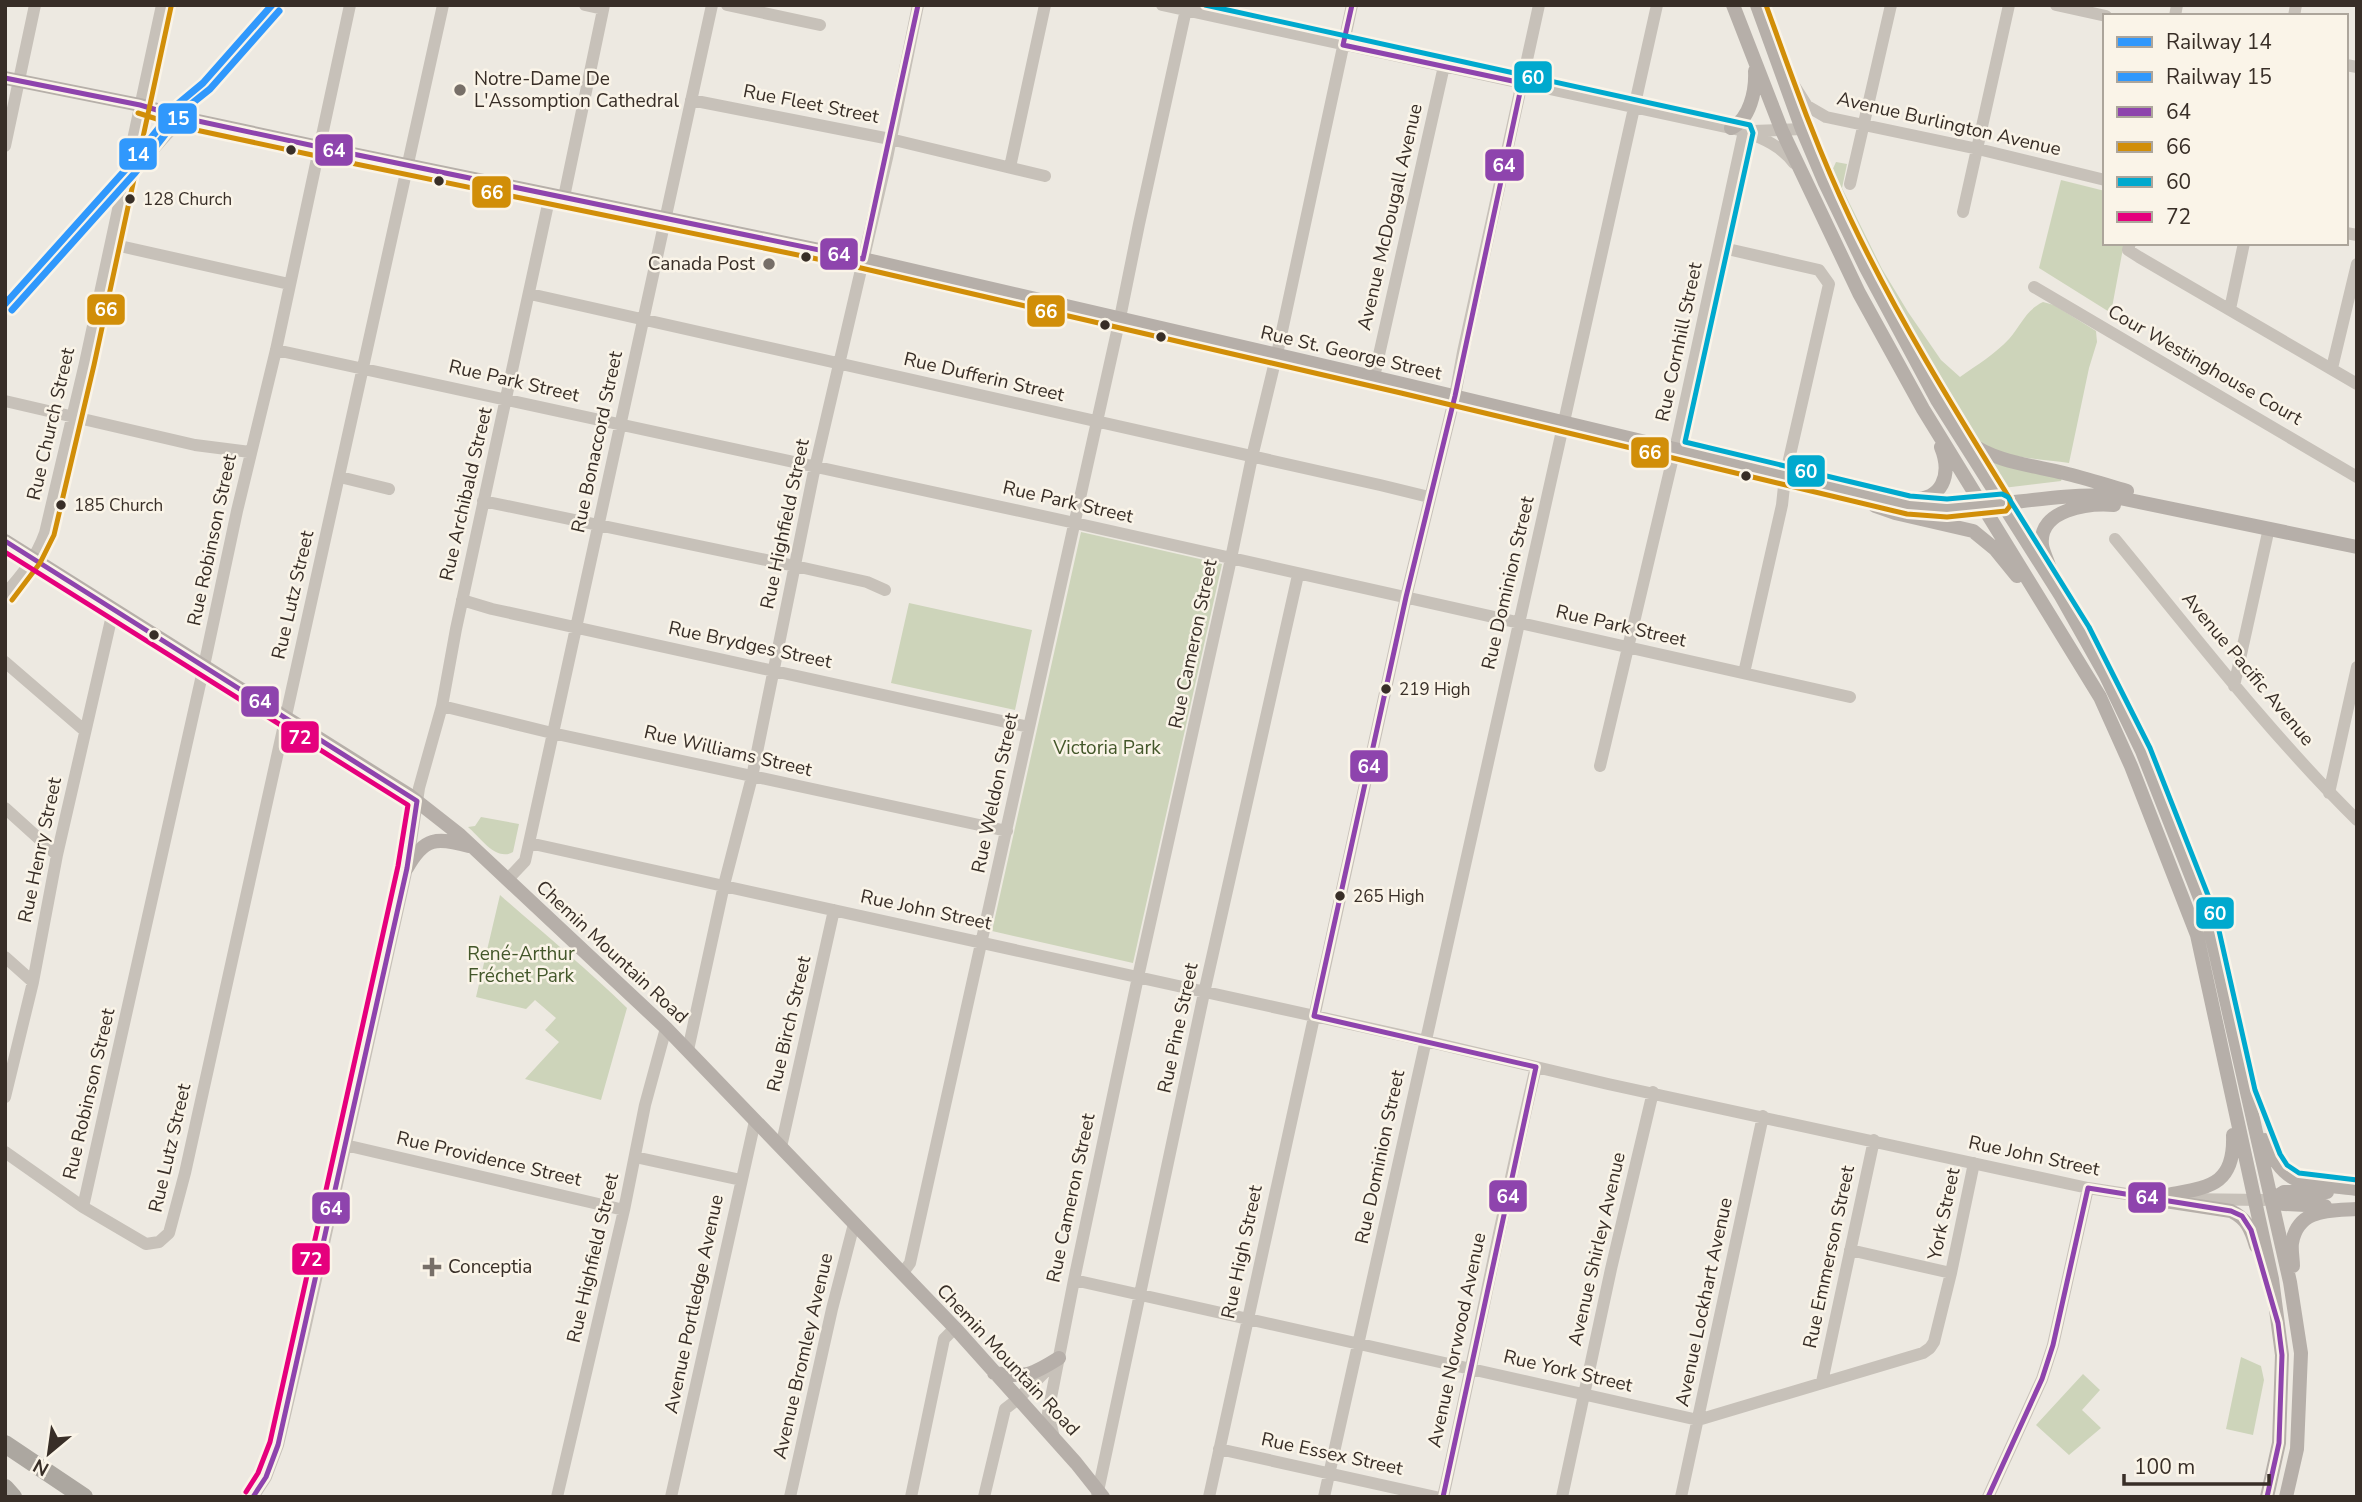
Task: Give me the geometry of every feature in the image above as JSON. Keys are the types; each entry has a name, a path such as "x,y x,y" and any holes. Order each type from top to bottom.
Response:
{"highway":[{"path":"5,1444 84,1497"},
{"path":"5,1488 13,1497"}],"main road":[{"path":"1733,5 1782,131 1859,293 1923,409 2081,663 2119,737 2197,935 2272,1279 2282,1355 2279,1443 2267,1497"},
{"path":"1756,5 1802,129 1866,268 1910,352 1958,434 2061,596 2105,674 2142,751 2207,916 2290,1282 2301,1353 2297,1449 2286,1497"},
{"path":"1738,129 1753,94 1755,63"},
{"name":"Rue St. George Street","path":"12,79 140,105 184,118 319,147 863,259 1565,422 1842,491 1929,508 2094,494 2205,515"},
{"path":"1842,491 1917,499 1931,495 1939,489 1945,477 1947,463 1923,409"},
{"path":"1958,434 1990,455 2081,478 2205,515 2357,547"},
{"path":"1842,491 1895,513 1963,528 1981,536 2001,555 2081,663"},
{"path":"2061,596 2042,545 2046,526 2061,513 2078,507 2101,504 2205,515"},
{"name":"Chemin Mountain Road","path":"5,541 417,801 472,847 688,1050 955,1328 1054,1438 1100,1495"},
{"path":"407,868 424,844 430,842 445,839 472,847"},
{"path":"2247,1093 2272,1158 2281,1171 2296,1181 2357,1190"},
{"path":"2152,1199 2211,1186 2227,1174 2234,1152 2232,1096"},
{"path":"2271,1200 2284,1192 2357,1190"},
{"path":"2152,1199 2231,1211 2242,1216 2251,1230 2278,1323"},
{"path":"2271,1200 2284,1204 2357,1208"},
{"path":"2296,1320 2292,1243 2299,1226 2314,1213 2357,1208"},
{"path":"994,1373 1016,1377 1035,1373 1059,1358"}],"street":[{"path":"5,146 12,79 35,5"},
{"name":"Rue Church Street","path":"5,594 33,559 45,534 162,5"},
{"name":"Rue Robinson Street","path":"83,1207 250,452 276,350 350,5"},
{"name":"Rue Lutz Street","path":"83,1207 146,1244 159,1242 169,1233 184,1181 443,5"},
{"path":"585,5 603,7"},
{"name":"Rue Bonaccord Street","path":"507,880 525,861 712,5"},
{"path":"727,5 820,25"},
{"name":"Rue Highfield Street","path":"688,1050 724,885 752,777 815,467 918,5"},
{"path":"1010,167 1045,5"},
{"path":"1162,5 1186,8 1343,45 1738,129 1802,129"},
{"name":"Rue Cameron Street","path":"1054,1438 1048,1413 1073,1280 1352,5"},
{"name":"Rue High Street","path":"1209,1497 1406,597 1455,396 1539,5"},
{"name":"Rue Dominion Street","path":"1324,1497 1657,5"},
{"path":"1850,184 1891,5"},
{"path":"1963,212 2008,5"},
{"path":"2056,5 2103,15"},
{"name":"Rue Archibald Street","path":"253,1497 266,1477 278,1445 407,868 417,801 442,706 483,501 530,294 603,7"},
{"name":"Rue Weldon Street","path":"902,1274 910,1263 1007,831 1186,8"},
{"name":"Avenue Burlington Avenue","path":"1774,53 1807,106 1826,117 1978,149 2103,180"},
{"name":"Avenue McDougall Avenue","path":"1374,377 1444,66"},
{"name":"Rue Fleet Street","path":"691,100 890,139 1045,176"},
{"path":"124,182 184,118"},
{"path":"1738,129 1776,146 1799,168"},
{"name":"Rue Cornhill Street","path":"1600,766 1675,449 1719,247 1738,129"},
{"path":"111,244 289,284"},
{"path":"2130,245 2129,250 2139,257 2357,384"},
{"path":"2230,309 2244,245"},
{"path":"1719,247 1819,271 1829,284 1744,673"},
{"path":"2332,368 2357,264"},
{"name":"Cour Westinghouse Court","path":"2034,287 2357,477"},
{"name":"Rue Dufferin Street","path":"530,294 1429,497"},
{"name":"Rue Park Street","path":"276,350 1074,523 1850,697"},
{"path":"5,401 195,445 250,452"},
{"path":"340,477 389,489"},
{"path":"483,501 795,566 867,582 885,590"},
{"path":"2234,686 2269,528"},
{"name":"Avenue Pacific Avenue","path":"2115,539 2234,686 2329,793 2351,810 2357,820"},
{"name":"Rue Pine Street","path":"1100,1495 1205,993 1298,575"},
{"name":"Rue Brydges Street","path":"462,600 492,609 1029,727"},
{"name":"Rue Henry Street","path":"5,1097 33,982 57,855 113,611"},
{"path":"5,662 85,731"},
{"path":"2329,793 2357,667"},
{"name":"Rue Williams Street","path":"442,706 552,733 1007,831"},
{"path":"5,808 57,855"},
{"name":"Rue John Street","path":"529,843 2088,1188 2152,1199 2271,1200"},
{"name":"Rue Birch Street","path":"781,1147 834,910"},
{"path":"5,957 33,982"},
{"name":"Rue Highfield Street","path":"557,1497 624,1210 645,1105 666,1028"},
{"name":"Avenue Norwood Avenue","path":"1443,1497 1536,1067"},
{"name":"Avenue Shirley Avenue","path":"1562,1497 1611,1269 1653,1093"},
{"name":"Avenue Lockhart Avenue","path":"1681,1497 1763,1116"},
{"name":"Avenue Portledge Avenue","path":"671,1497 755,1121"},
{"name":"Rue Emmerson Street","path":"1822,1382 1874,1140"},
{"name":"Rue Providence Street","path":"345,1145 624,1210"},
{"path":"5,1152 83,1207"},
{"path":"635,1157 741,1180"},
{"name":"York Street","path":"1951,1273 1974,1163"},
{"path":"1989,1497 2042,1378 2053,1345 2088,1188"},
{"name":"Avenue Bromley Avenue","path":"790,1497 854,1224"},
{"path":"1850,1250 1951,1273"},
{"name":"Rue York Street","path":"1073,1280 1698,1419 1923,1353 1934,1342 1951,1273"},
{"path":"911,1497 944,1339 955,1328"},
{"path":"984,1497 1005,1409 1059,1358"},
{"name":"Rue Essex Street","path":"1219,1449 1436,1497"}],"green space":[{"path":"1836,162 1847,164 1842,188 1882,269 1941,360 1960,377 2004,344 2028,314 2043,302 2054,305 2096,331 2097,342 2069,463 2003,453 1979,442 1969,433 1940,386 1831,173"},
{"path":"2061,180 2103,190 2103,245 2124,245 2111,313 2039,268"},
{"path":"1990,460 2062,478 2061,481 2003,488 1988,466"},
{"name":"Victoria Park","path":"1081,532 1222,564 1133,963 992,931"},
{"path":"909,603 1032,630 1015,710 891,683"},
{"path":"481,817 519,824 513,852 500,854 494,851 468,827 475,826"},
{"name":"René-Arthur Fréchet Park","path":"500,895 627,1008 601,1100 525,1079 559,1042 545,1030 556,1018 535,1000 526,1009 476,997"},
{"path":"2241,1357 2261,1366 2264,1380 2253,1435 2226,1429"},
{"path":"2083,1374 2100,1390 2082,1410 2101,1428 2069,1455 2036,1425"}],"rail line":[{"name":"14","path":"5,304 127,168 179,103 203,83 272,5"},
{"name":"15","path":"12,310 134,174 185,109 210,89 279,11"}],"transit line":[{"name":"64","path":"5,78 140,105 184,118 319,147 863,259 918,5"},
{"name":"60","path":"1205,5 1750,125 1753,133 1685,442 1910,496 1947,499 2002,494 2008,497 2089,627 2150,748 2215,913 2255,1090 2280,1154 2287,1165 2299,1173 2357,1180"},
{"name":"64","path":"1352,5 1343,45 1522,83 1455,396 1406,597 1314,1016 1536,1067 1443,1497"},
{"name":"66","path":"138,113 182,127 317,156 861,268 1907,514 1947,517 2006,511 2010,506 2010,499 1906,325 1850,218 1795,86 1766,5"},
{"name":"66","path":"12,600 40,563 54,535 94,365 171,7"},
{"name":"64","path":"5,541 417,801 407,868 278,1445 266,1477 253,1497"},
{"name":"72","path":"5,552 408,805 398,866 270,1442 258,1473 246,1492"},
{"name":"64","path":"1988,1497 2042,1379 2053,1345 2088,1188 2231,1211 2242,1216 2251,1230 2278,1323 2282,1355 2279,1443 2267,1497"}],"place":[{"name":"Notre-Dame De L'Assomption Cathedral","path":"460,90"},
{"name":"128 Church","path":"130,199"},
{"name":"Canada Post","path":"769,264"},
{"name":"185 Church","path":"61,505"},
{"name":"219 High","path":"1386,689"},
{"name":"265 High","path":"1340,896"},
{"name":"Conceptia","path":"432,1267"}]}
